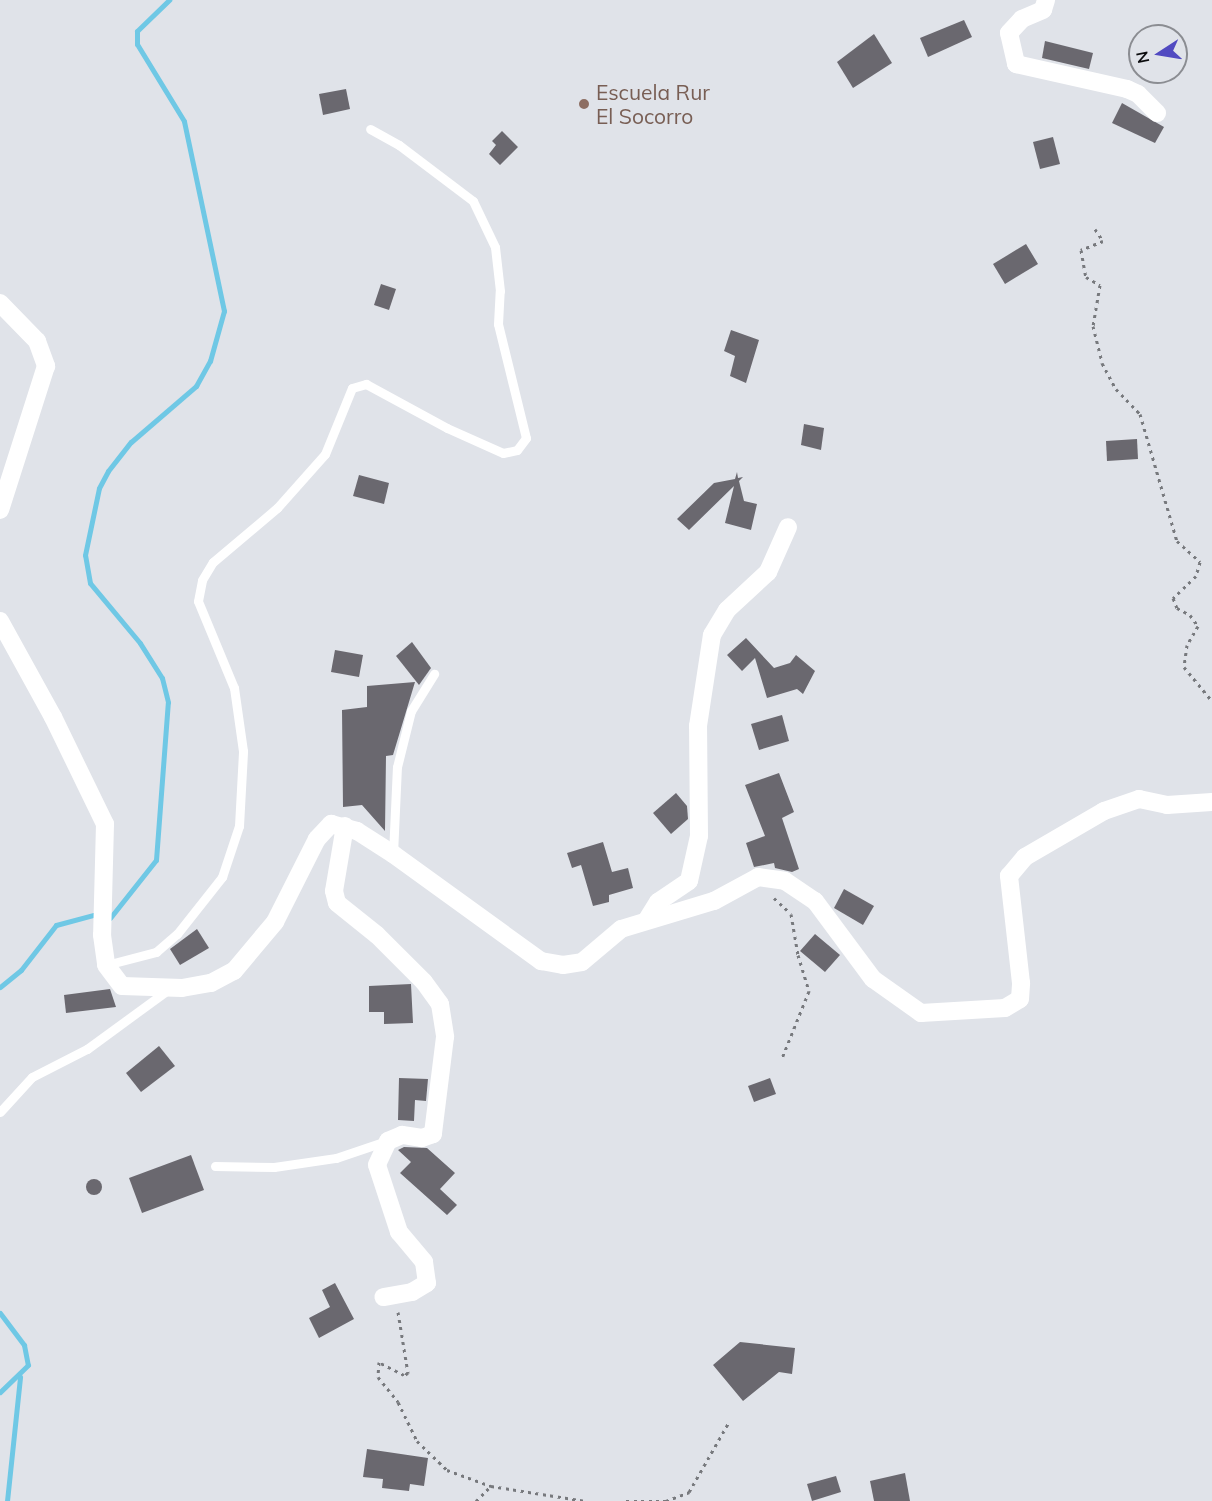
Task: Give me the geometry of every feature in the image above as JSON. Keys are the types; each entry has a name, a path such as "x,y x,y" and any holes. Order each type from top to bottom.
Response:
{"street":[{"path":"1046,0 1043,10 1022,19 1009,33 1016,64 1127,89 1138,94 1156,113"},
{"path":"0,303 37,340 46,366 0,510"},
{"path":"648,918 658,902 689,881 699,836 698,726 712,635 727,610 768,572 788,527"},
{"path":"0,621 105,824 102,935 106,965 122,986 172,987 211,982 234,971 275,922 324,828 331,824 345,826 393,854 541,961 563,965 582,962 621,929 648,918 714,901 758,877 785,881 815,901 873,979 921,1013 1005,1008 1020,999 1021,983 1009,876 1025,857 1104,811 1138,799 1167,805 1212,802"},
{"path":"345,826 334,891 337,903 377,935 424,982 440,1004 445,1037 433,1134 422,1138 402,1135 388,1141 377,1165 399,1232 424,1262 427,1283 412,1292 382,1297"}],"lane":[{"path":"106,965 156,952 177,934 222,877 239,826 243,751 234,688 198,601 202,580 213,562 277,508 325,454 352,388 366,384 447,428 503,453 518,450 526,438 498,324 500,291 495,247 473,201 399,145 370,129"},
{"path":"393,854 397,767 411,711 434,674"},
{"path":"0,1112 32,1077 87,1049 172,987"},
{"path":"215,1166 274,1167 336,1158 388,1141"}],"path":[{"path":"1095,229 1103,241 1081,250 1086,277 1100,285 1093,326 1102,363 1116,389 1140,414 1177,542 1200,562 1196,576 1173,597 1177,608 1190,615 1198,626 1187,645 1184,667 1212,701"},
{"path":"758,877 791,914 798,955 809,991 782,1058"},
{"path":"412,1292 403,1297 396,1316 408,1373 404,1375 379,1362 378,1377 398,1401 417,1442 447,1470 491,1486 586,1501"},
{"path":"626,1501 666,1501 689,1492 729,1422"},
{"path":"477,1501 491,1486"}],"building":[{"path":"964,20 972,37 928,57 920,38"},
{"path":"874,34 892,63 853,88 837,62"},
{"path":"1045,41 1093,53 1089,69 1042,58"},
{"path":"346,89 350,109 323,115 319,94"},
{"path":"1122,103 1164,127 1155,143 1112,123"},
{"path":"502,131 518,147 500,165 489,154 496,145 492,141"},
{"path":"1053,137 1060,164 1040,169 1033,142"},
{"path":"1026,244 1038,264 1005,284 993,264"},
{"path":"381,284 396,289 389,310 374,305"},
{"path":"731,330 759,340 746,383 730,376 735,356 724,351"},
{"path":"804,424 824,428 821,450 801,445"},
{"path":"1137,439 1138,459 1107,461 1106,441"},
{"path":"737,472 738,478 743,477 739,481 744,501 757,504 751,530 725,523 734,486 689,530 677,519 714,483 735,479"},
{"path":"359,475 389,483 384,504 353,496"},
{"path":"746,638 774,668 790,663 796,655 815,671 803,694 797,689 767,698 755,658 742,671 727,655"},
{"path":"412,642 431,668 419,685 396,656"},
{"path":"335,650 363,655 359,677 331,672"},
{"path":"415,682 393,755 386,756 385,831 362,805 343,807 342,710 367,707 367,686"},
{"path":"782,715 789,741 759,750 751,724"},
{"path":"779,773 794,812 782,818 799,869 792,872 775,868 774,863 754,867 746,843 765,836 745,785"},
{"path":"676,793 687,806 688,819 671,834 653,813"},
{"path":"603,842 612,872 628,868 633,888 609,895 609,902 593,906 581,865 572,868 567,853"},
{"path":"844,889 874,906 863,925 834,908"},
{"path":"197,929 209,948 180,965 170,949"},
{"path":"815,934 840,955 825,972 800,951"},
{"path":"411,984 413,1023 384,1024 384,1012 369,1012 369,986"},
{"path":"110,989 116,1007 66,1013 64,995"},
{"path":"159,1046 175,1066 141,1092 126,1073"},
{"path":"399,1078 428,1079 426,1101 415,1100 414,1121 398,1120"},
{"path":"770,1078 776,1094 754,1102 748,1086"},
{"path":"404,1147 427,1148 455,1173 440,1189 457,1205 447,1215 400,1173 411,1162 398,1150"},
{"path":"191,1155 204,1190 142,1213 129,1178"},
{"path":"91,1179 97,1179 102,1187 100,1193 91,1195 86,1190 86,1184"},
{"path":"335,1283 354,1319 319,1338 309,1318 330,1307 322,1290"},
{"path":"740,1342 795,1348 792,1374 779,1372 743,1401 713,1365"},
{"path":"367,1449 428,1458 424,1486 410,1484 409,1491 382,1488 383,1479 363,1477"},
{"path":"905,1473 910,1501 874,1501 870,1481"},
{"path":"836,1476 841,1492 812,1501 807,1484"}],"waterway":[{"path":"110,918 156,860 168,702 162,678 140,643 90,583 85,555 99,488 108,471 131,442 196,386 210,361 224,311 184,121 137,44 137,31 169,0"},
{"path":"0,987 21,970 56,925 94,915"},
{"path":"0,1313 24,1345 28,1365 0,1392"},
{"path":"7,1501 20,1377"}],"place":[{"name":"Escuela Rur El Socorro","path":"584,104"}]}
